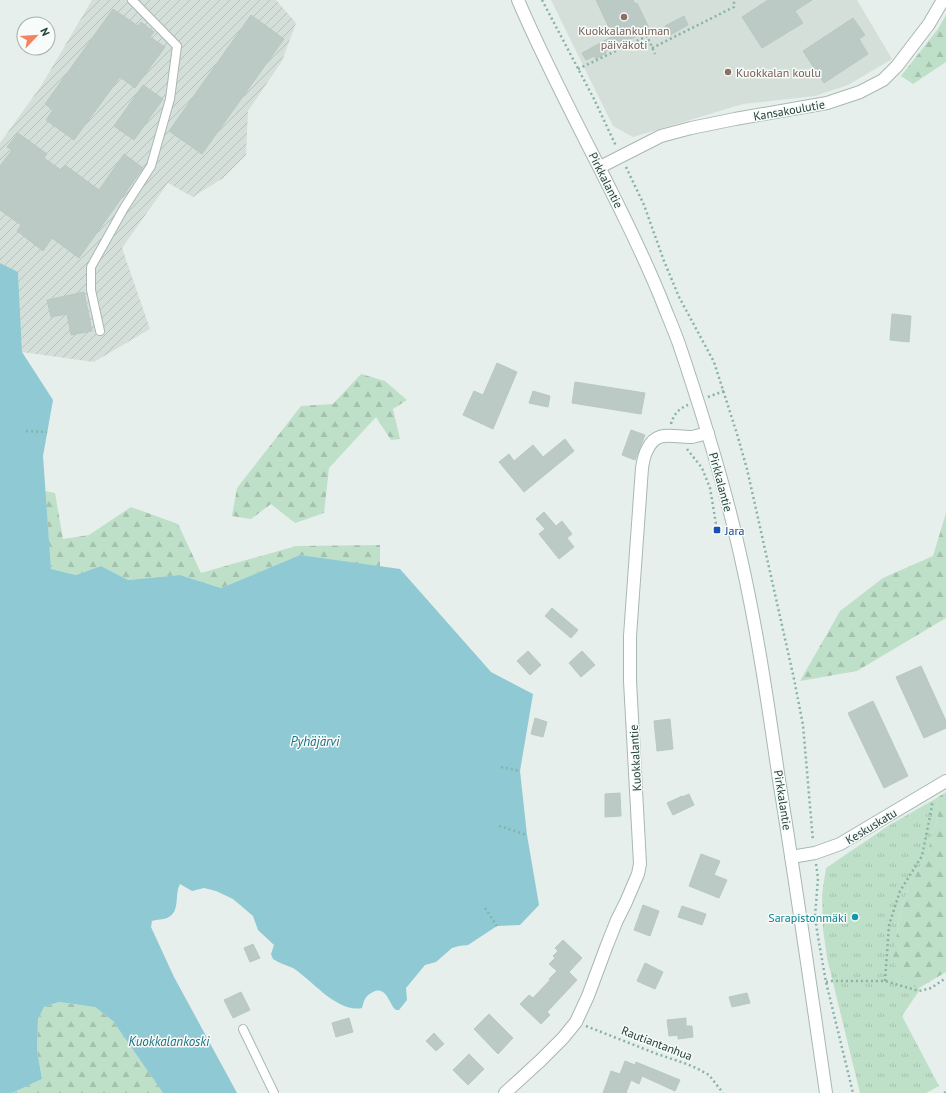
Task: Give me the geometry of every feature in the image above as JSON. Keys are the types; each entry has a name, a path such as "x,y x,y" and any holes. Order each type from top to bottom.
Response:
{"street":[{"name":"Pirkkalantie","path":"518,0 559,90 600,167 644,258 678,340 720,474 753,615 826,1093"},
{"name":"Kansakoulutie","path":"600,167 661,136 735,119 827,104 860,92 882,80 897,66 929,24 943,0"},
{"name":"Kuokkalantie","path":"507,1092 563,1038 576,1022 588,996 617,920 638,874 640,864 630,681 630,636 642,468 647,450 652,442 659,437 669,435 692,437 708,433"},
{"name":"Keskuskatu","path":"791,857 814,854 840,844 946,781"}],"lane":[{"path":"100,331 91,290 91,267 124,208 151,166 170,98 177,46 132,0"},
{"path":"243,1029 274,1093"}],"path":[{"path":"652,48 734,7 734,0"},
{"path":"578,69 647,36 655,54"},
{"path":"26,431 47,432"},
{"path":"678,436 702,468 710,488 717,530"},
{"path":"501,767 520,771"},
{"path":"885,981 889,925 900,891 922,856 932,806 930,791"},
{"path":"499,826 527,835"},
{"path":"486,908 497,926"},
{"path":"826,982 885,981 919,991 932,988 946,978"},
{"name":"Rautiantanhua","path":"576,1022 698,1069 709,1075 723,1093"}],"shaded area":[{"path":"92,0 276,0 296,23 282,61 248,111 246,155 223,178 193,197 168,183 122,248 150,329 94,362 22,352 18,272 0,263 0,143 41,86"},
{"name":"Kuokkalan koulu","path":"551,0 857,0 892,59 848,85 815,96 743,104 633,137 613,126"}],"green space":[{"path":"946,15 946,62 913,84 901,76 938,29"},
{"path":"361,374 385,381 407,400 393,409 400,439 391,440 376,417 329,468 324,513 295,523 271,504 251,519 232,516 237,488 301,406 333,404"},
{"path":"45,491 55,493 63,539 89,535 131,507 178,524 201,573 296,546 380,545 380,567 300,555 221,588 180,575 128,580 101,566 76,575 51,569"},
{"path":"946,513 946,618 857,671 800,681 840,611 883,578 933,556"},
{"path":"946,792 946,972 919,988 898,973 893,958 901,909 908,889 928,852 938,817 938,806 935,799"},
{"path":"935,799 938,806 938,817 928,852 908,889 901,909 897,933 913,983 919,988 919,991 902,1016 939,1086 926,1093 860,1093 827,958 823,929 822,895 826,868 888,826"},
{"path":"59,1002 95,1007 113,1021 163,1093 12,1093 42,1079 37,1050 38,1019 44,1007"}],"water":[{"name":"Pyhäjärvi","path":"0,263 18,272 22,352 53,400 43,456 51,569 76,575 101,566 128,580 180,575 221,588 300,555 400,569 491,672 533,694 520,771 527,835 539,905 520,925 497,926 468,945 452,948 436,962 425,965 406,988 407,1000 399,1010 394,1008 385,993 382,991 373,992 370,994 364,1000 362,1008 343,1006 334,1001 293,968 273,959 271,954 274,945 258,930 253,916 233,899 216,891 204,888 192,891 180,884 174,912 167,918 152,921 151,927 174,977 237,1093 163,1093 113,1021 95,1007 59,1002 44,1007 38,1019 37,1050 42,1079 12,1093 0,1093"}],"building":[{"name":"Kuokkalankulman päiväkoti","path":"596,0 633,0 635,4 637,3 650,30 605,51 606,53 596,59 594,56 586,60 582,53 613,36"},
{"path":"768,0 812,0 795,11 803,23 762,48 742,17"},
{"path":"113,9 138,26 141,22 154,32 150,37 165,47 135,88 120,77 74,140 46,120 53,110 45,104"},
{"path":"251,15 284,39 202,154 169,131"},
{"path":"684,16 688,25 670,35 665,26"},
{"path":"853,18 865,35 859,39 868,54 824,83 803,51"},
{"path":"143,85 163,99 134,140 114,126"},
{"path":"18,133 47,154 44,158 61,170 65,165 99,190 124,154 143,168 79,258 52,238 43,251 17,231 21,225 0,210 0,166 12,150 7,147"},
{"path":"84,292 92,331 71,335 67,314 51,317 47,300"},
{"path":"892,314 911,316 909,342 890,340"},
{"path":"497,363 517,372 493,429 463,415 474,391 483,395"},
{"path":"575,382 645,393 641,414 572,403"},
{"path":"533,391 550,396 548,407 529,403"},
{"path":"631,430 645,435 635,460 622,455"},
{"path":"565,439 574,451 524,492 499,462 509,454 514,461 533,445 543,457"},
{"path":"544,512 556,526 562,521 572,534 567,538 574,547 559,559 539,534 545,529 536,519"},
{"path":"552,608 578,630 571,638 545,616"},
{"path":"528,651 541,665 530,675 517,661"},
{"path":"582,651 595,665 581,677 569,663"},
{"path":"921,666 946,721 946,728 924,738 896,677"},
{"path":"873,701 908,776 884,788 848,713"},
{"path":"535,718 547,722 543,737 531,734"},
{"path":"670,719 673,749 657,751 654,721"},
{"path":"620,793 621,816 605,817 605,794"},
{"path":"689,794 694,805 673,815 667,803"},
{"path":"701,854 720,861 714,875 727,880 719,898 689,886"},
{"path":"643,905 659,911 650,936 634,930"},
{"path":"682,906 706,914 702,925 678,917"},
{"path":"563,940 582,958 569,972 577,980 547,1012 550,1015 541,1024 520,1004 529,995 533,998 557,971 549,964 555,958 553,956 558,951 555,948"},
{"path":"253,944 260,958 250,962 244,948"},
{"path":"645,963 663,972 655,989 637,981"},
{"path":"241,992 250,1010 233,1018 224,1000"},
{"path":"747,993 750,1003 732,1007 729,997"},
{"path":"489,1014 513,1038 498,1054 474,1029"},
{"path":"349,1018 353,1032 336,1037 332,1023"},
{"path":"686,1018 686,1026 692,1026 693,1037 678,1039 678,1035 669,1036 667,1020"},
{"path":"434,1033 444,1044 436,1051 426,1041"},
{"path":"469,1054 484,1069 468,1085 453,1070"},
{"path":"625,1061 635,1065 636,1062 680,1080 675,1091 642,1076 639,1084 631,1080 626,1093 603,1093 611,1071 620,1074"}],"place":[{"name":"Kuokkalankulman päiväkoti","path":"624,17"},
{"name":"Kuokkalan koulu","path":"728,72"},
{"name":"Jara","path":"717,530"},
{"name":"Sarapistonmäki","path":"855,917"}],"water label":[{"name":"Kuokkalankoski","path":"169,1041"}]}
